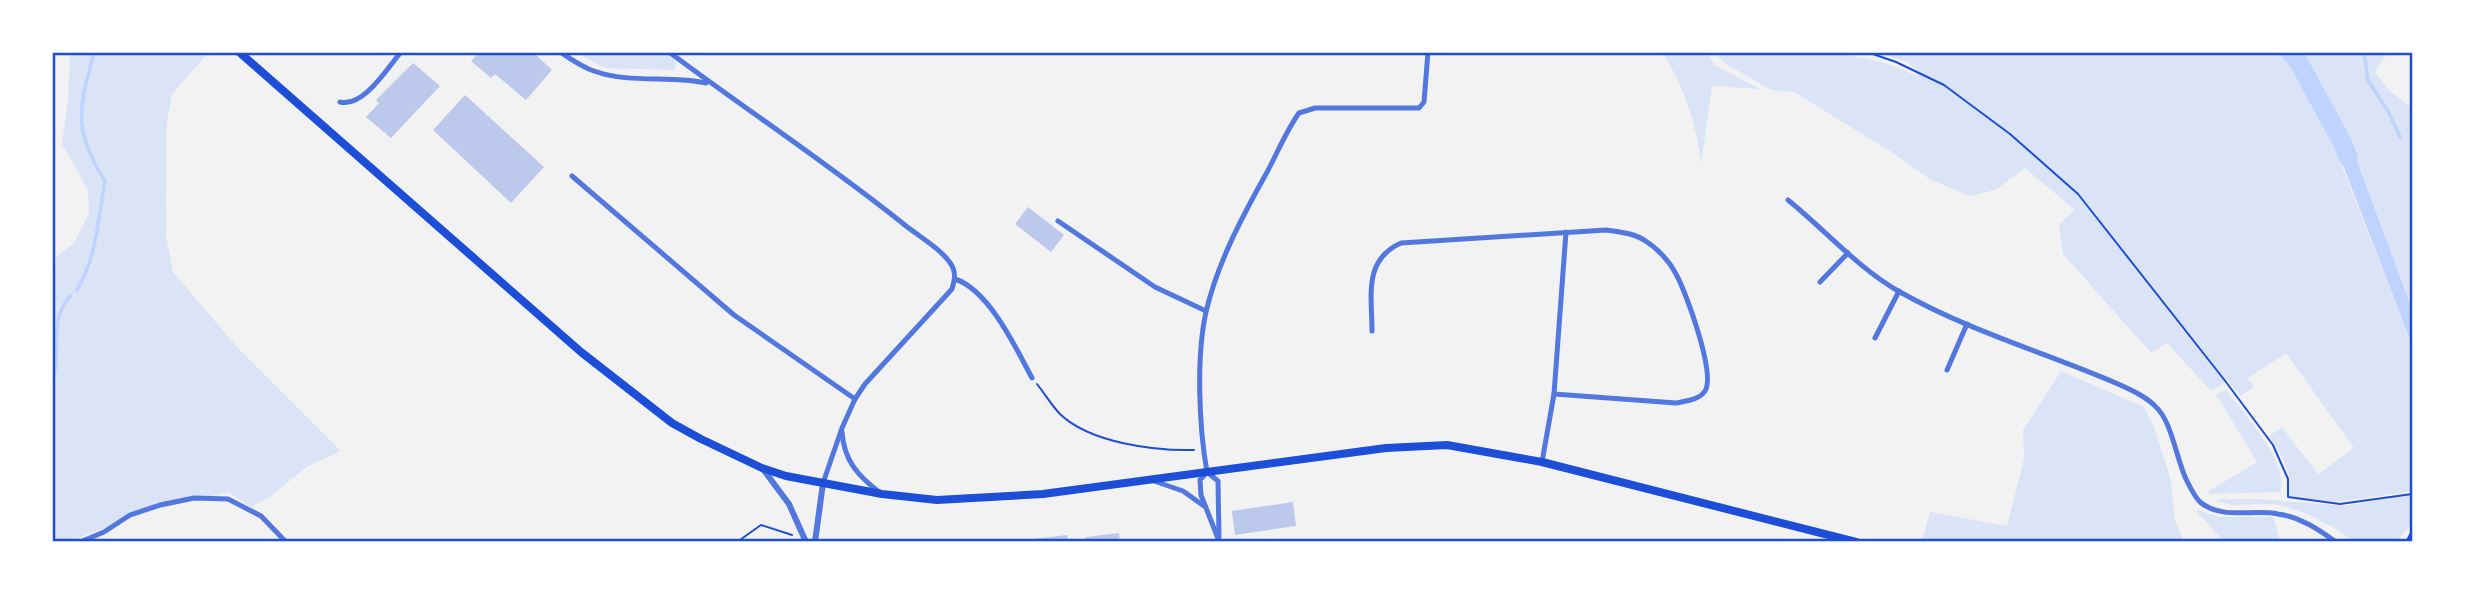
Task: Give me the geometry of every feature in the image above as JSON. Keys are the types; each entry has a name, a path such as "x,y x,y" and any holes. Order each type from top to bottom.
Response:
{"main road":[{"path":"239,52 581,352 641,400 672,423 762,468 786,476 882,494 937,499 992,498 1151,480 1386,448 1465,446 1542,462 1856,541"},
{"path":"2409,541 2413,536"}],"street":[{"path":"340,102 350,103 361,98 401,52"},
{"path":"560,52 595,72 617,77 682,79 709,83"},
{"path":"669,52 856,185 947,260 953,268 955,279 951,289 865,384 855,399 823,483 815,541"},
{"path":"1219,541 1218,481 1207,472 1203,450 1201,371 1206,310 1225,258 1299,113 1315,108 1419,108 1424,102 1428,52"},
{"path":"572,176 734,315 855,399"},
{"path":"1788,200 1848,253 1899,291 1967,324 2118,384 2157,407 2167,422 2178,461 2193,492 2202,503 2221,511 2276,513 2292,517 2336,541"},
{"path":"1058,221 1155,287 1206,310"},
{"path":"1372,331 1374,268 1383,254 1395,246 1410,241 1606,230 1634,235 1654,247 1676,273 1706,356 1709,381 1707,390 1701,396 1676,403 1554,394"},
{"path":"1542,462 1554,394 1566,232"},
{"path":"1820,282 1848,253"},
{"path":"955,279 965,282 987,305 1009,335 1032,378"},
{"path":"1875,338 1899,291"},
{"path":"1947,370 1967,324"},
{"path":"842,428 849,462 882,494"},
{"path":"762,468 789,504 806,541"},
{"path":"1207,472 1200,480 1200,486 1206,510 1219,541"},
{"path":"1151,480 1191,495 1206,510"},
{"path":"80,541 104,532 130,515 194,498 228,499 261,516 286,541"}],"path":[{"path":"1867,52 1896,62 1944,85 2010,134 2088,204 2273,445 2288,479 2288,497 2340,504 2413,494"},
{"path":"1032,378 1060,414 1077,427 1102,439 1180,450 1203,450"},
{"path":"737,541 761,525 790,535 803,533"}],"shaded area":[{"path":"1817,52 1867,59 1917,76 1918,71 1907,62 1881,53 2387,53 2375,72 2389,90 2412,108 2412,309 2350,142 2339,126 2332,141 2412,345 2412,491 2338,502 2289,496 2289,478 2285,464 2269,436 2282,427 2318,474 2354,448 2286,353 2248,378 2254,387 2240,396 2228,381 2211,391 2167,343 2151,353 2063,254 2059,224 2075,210 2025,168 1995,190 1970,196 1931,180 1893,153 1794,92 1771,90 1726,64 1714,53"},
{"path":"70,53 208,53 172,94 167,121 166,235 173,272 237,347 341,451 308,466 271,496 251,507 228,492 154,510 70,541 53,542 53,268 57,256 74,243 89,213 88,190 62,144 68,100"},
{"path":"577,53 664,53 672,57 676,64 674,70 605,68"},
{"path":"1663,53 1707,53 1715,65 1760,89 1712,86 1701,165 1688,107"},
{"path":"2061,371 2144,407 2154,426 2171,481 2175,521 2184,541 1922,541 1930,512 2007,526 2024,459 2023,430"},
{"path":"2226,390 2272,453 2281,480 2280,492 2207,492 2257,462 2216,394"},
{"path":"2412,494 2412,522 2398,541 2353,541 2307,514 2287,507 2273,504 2233,505 2216,501 2259,499 2346,506"},
{"path":"2195,509 2219,517 2273,517 2280,541 2223,541"}],"water":[{"path":"2341,127 2350,142 2412,309 2412,345 2334,142"}],"building":[{"path":"479,52 533,52 552,70 526,100 495,74 491,78 471,61"},
{"path":"413,63 440,86 391,138 366,117 379,103 376,100"},
{"path":"465,95 544,167 511,203 433,130"},
{"path":"1028,207 1064,235 1051,252 1015,224"},
{"path":"1293,502 1296,526 1235,535 1232,511"},
{"path":"1119,533 1120,542 1087,542 1086,537"},
{"path":"1067,535 1068,542 1025,542 1025,540"}],"waterway":[{"path":"77,290 93,251 105,181 94,163 83,132 82,104 94,52"},
{"path":"2290,52 2298,61 2348,157"},
{"path":"2364,52 2368,80 2389,113 2400,137"},
{"path":"52,382 59,316 70,296"}]}
